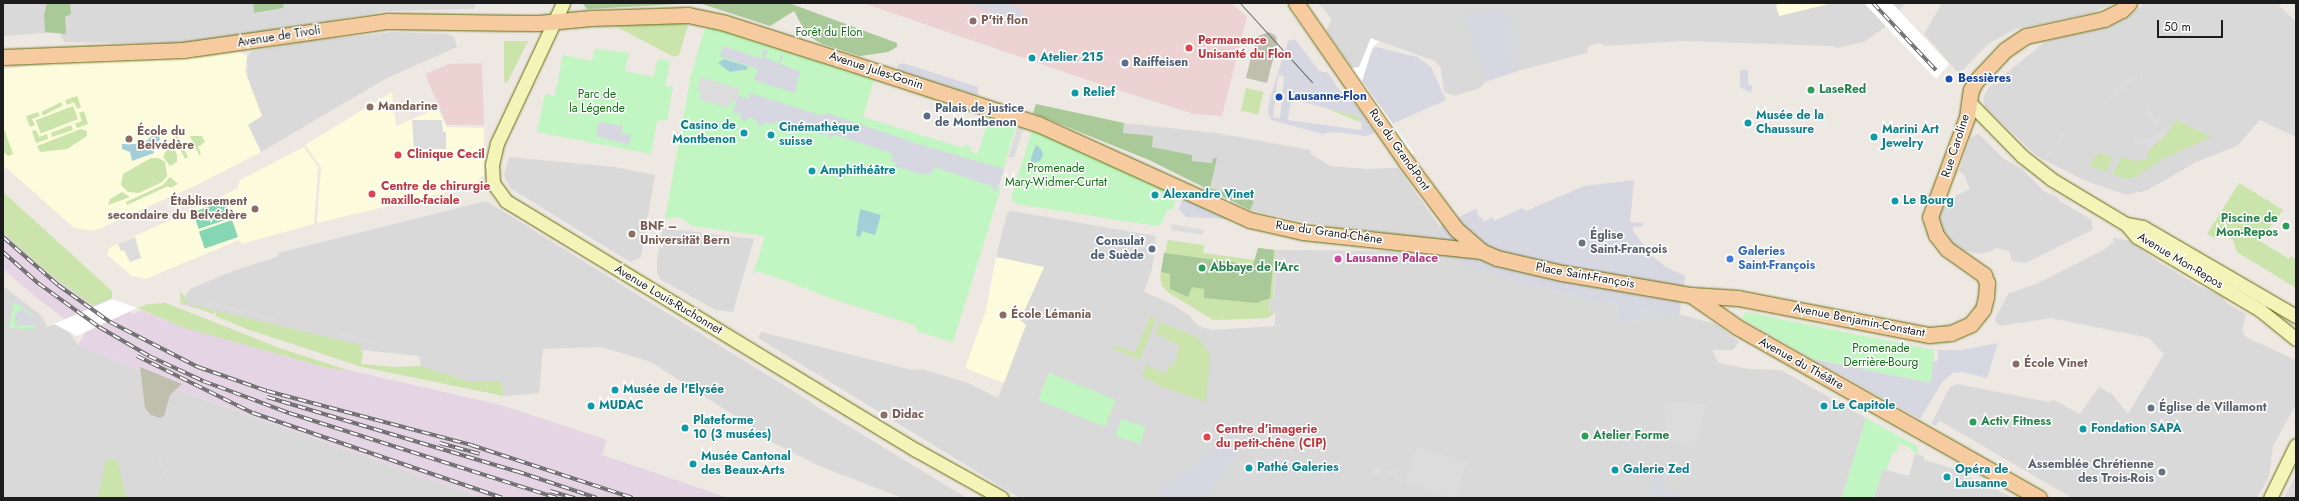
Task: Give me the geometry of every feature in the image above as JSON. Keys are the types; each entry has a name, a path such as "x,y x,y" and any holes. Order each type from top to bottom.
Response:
{"main road":[{"name":"Avenue Louis-Ruchonnet","path":"563,3 497,143 492,164 493,183 506,201 916,450 1002,498"},
{"name":"Rue du Grand-Pont","path":"1296,3 1406,162 1456,229 1481,251"},
{"name":"Rue Caroline","path":"1984,275 1947,249 1936,235 1931,220 1935,200 1968,117 1969,102 1975,82 2015,42 2044,30 2104,19 2122,10 2129,3"},
{"name":"Avenue Jules-Gonin","path":"555,22 599,18 700,16 1034,122 1183,191"},
{"name":"Avenue de Tivoli","path":"3,56 182,50 388,21 555,22"},
{"path":"1969,102 2030,164 2051,179 2126,224"},
{"name":"Rue du Grand-Chêne","path":"1183,191 1250,220 1293,230 1481,251"},
{"name":"Avenue Mon-Repos","path":"2126,224 2149,230 2296,316"},
{"name":"Avenue Mon-Repos","path":"2126,224 2137,238 2247,302 2296,339"},
{"name":"Place Saint-François","path":"1481,251 1528,266 1691,295"},
{"name":"Avenue Benjamin-Constant","path":"1691,295 1738,298 1916,334 1942,335 1966,328 1976,319 1986,297 1987,283 1984,275"},
{"name":"Avenue du Théâtre","path":"1691,295 1737,328 2039,498"},
{"path":"2270,498 2296,445"}],"shaded area":[{"path":"3,3 253,3 254,13 283,8 284,3 476,3 474,9 387,11 191,44 64,42 60,32 3,36"},
{"path":"863,3 1231,3 1247,17 1222,116 1194,114 1108,87"},
{"path":"964,3 1013,3 1012,6 1024,10 1019,22"},
{"path":"1318,3 1906,3 1885,27 1864,42 1837,48 1832,46 1681,41 1606,46 1599,43 1589,46 1587,53 1517,71 1485,82 1480,88 1455,96 1444,92 1441,68 1435,61 1371,38 1359,68 1352,68 1326,31 1332,19"},
{"path":"1779,3 1829,4 1779,16 1776,6"},
{"path":"1942,3 2115,3 2091,13 2015,29 1987,45 1959,74 1924,34"},
{"path":"2144,3 2277,3 2296,22 2296,137 2260,120 2237,146 2196,162 2148,190 2127,195 2083,180 2037,156 1985,107 1983,98 1989,87 2046,41 2109,27 2133,14"},
{"path":"1495,9 1508,13 1511,24 1512,66 1517,71 1485,82 1486,77 1463,14 1479,14"},
{"path":"394,32 448,34 454,37 457,47 385,79 261,152 248,125 247,56 253,51 308,41"},
{"path":"1269,32 1276,36 1277,44 1267,83 1246,78 1256,37"},
{"path":"1295,39 1319,71 1328,73 1344,97 1348,94 1375,133 1366,136 1334,132 1322,134 1271,120 1268,112 1270,98 1288,41","holes":["1278,75 1284,76 1280,118 1273,117","1291,99 1357,116 1362,123 1361,130 1288,120"]},
{"path":"723,46 762,59 763,50 769,50 764,56 776,63 780,60 780,53 783,58 779,64 800,71 795,93 754,80 758,69 720,56"},
{"path":"1376,47 1417,57 1431,67 1446,100 1392,124 1362,81 1372,50"},
{"name":"École du Belvédère","path":"240,52 247,56 245,71 262,116 248,125 261,152 201,183 99,229 90,231 73,227 3,165 3,69 58,63 199,58"},
{"path":"482,63 484,125 447,125 425,74 449,64"},
{"path":"903,63 978,87 978,96 897,70 898,65"},
{"path":"1740,70 1748,70 1748,85 1752,85 1751,93 1740,87"},
{"path":"2138,72 2137,79 2102,106 2101,105 2111,96 2112,98 2114,91"},
{"path":"701,77 740,89 736,101 730,103 728,108 699,99 701,92 697,91"},
{"name":"Clinique Cecil","path":"392,92 396,126 438,108 446,127 484,128 484,174 474,185 468,187 317,223 321,167 305,145"},
{"path":"750,93 819,115 827,113 918,144 1004,169 999,185 996,186 997,190 994,192 992,186 934,167 931,175 925,173 924,175 895,166 896,163 891,161 893,154 836,135 828,139 828,134 835,132 832,131 827,131 823,135 776,121 774,125 764,122 763,126 756,124 757,121 753,118 748,118 747,121 740,119 741,114 733,112 738,96 749,99"},
{"path":"2148,110 2160,125 2157,127 2145,113"},
{"path":"412,120 442,120 443,132 446,132 446,149 414,149"},
{"path":"599,122 623,126 621,133 631,135 629,145 596,136"},
{"path":"1124,123 1216,133 1311,150 1310,153 1330,166 1366,169 1398,168 1440,227 1440,237 1437,240 1404,236 1300,221 1250,210 1253,200 1210,188 1216,158 1213,163 1191,161 1192,155 1151,147 1153,137 1123,133"},
{"path":"1018,126 1024,128 1014,158 1008,156"},
{"path":"2165,127 2167,134 2153,146 2132,143 2135,137 2149,139"},
{"path":"1978,133 2004,159 2022,169 2045,192 2059,198 2058,200 2092,220 2092,230 2026,263 2012,261 2009,251 1996,248 1989,252 1978,254 1957,248 1945,238 1938,221 1939,212 1947,200 1970,189 1964,175 1959,171 1970,139"},
{"path":"2063,133 2065,134 2048,158 2046,156"},
{"name":"Établissement secondaire du Belvédère","path":"304,147 318,167 314,224 241,244 239,240 146,279 132,276 107,255 109,248 237,189 240,180"},
{"path":"509,157 615,167 655,175 641,257 630,262 510,188 504,175"},
{"path":"1634,180 1630,222 1643,223 1643,226 1633,227 1633,231 1652,256 1666,267 1685,276 1679,317 1641,310 1639,320 1616,322 1619,305 1519,283 1506,276 1461,266 1455,257 1440,256 1440,227 1476,209 1479,218 1481,217 1484,222 1492,217 1494,221 1522,208 1526,211 1584,186"},
{"path":"1183,197 1231,219 1186,217 1179,209"},
{"path":"486,201 817,407 967,498 902,498 817,465 752,432 754,428 651,362 601,347 543,349 539,393 504,396 501,381 467,381 421,367 419,356 361,350 179,304 190,289 233,271 277,257 278,253"},
{"path":"1011,211 1156,236 1152,269 1144,292 1170,303 1190,316 1198,326 1212,330 1275,326 1275,312 1269,312 1270,298 1274,298 1276,250 1404,251 1455,257 1459,262 1506,276 1519,283 1619,305 1616,322 1639,320 1641,310 1679,316 1679,314 1716,324 1739,342 1733,350 1712,350 1719,363 1749,369 1781,370 1866,418 1842,498 1020,498 758,338 761,332 912,370 922,369 968,383 998,398 1026,325 1020,320 1044,267 996,257 1007,213"},
{"path":"1172,224 1204,230 1203,235 1171,230"},
{"path":"663,228 754,239 733,312 716,310 661,280 657,273 657,259"},
{"path":"3,232 52,276 93,306 112,298 133,314 141,310 182,327 327,368 348,370 501,405 607,440 602,455 729,498 483,498 181,391 151,390 138,370 78,345 85,334 37,298 3,269"},
{"path":"135,237 141,258 130,262 124,250 121,251 118,244"},
{"path":"2114,238 2130,241 2160,263 2199,286 2223,297 2225,302 2246,314 2242,331 2246,337 2296,360 2296,405 2273,446 2269,476 2257,498 2072,498 1940,421 1935,426 1931,424 1950,387 1957,384 2048,402 2054,400 2080,414 2099,387 2112,394 2128,414 2164,354 2149,338 2051,318 2001,326 1996,323 1995,318 2008,294 2038,283 2103,250 2114,242"},
{"name":"École Lémania","path":"996,257 1044,267 1020,320 1026,325 1004,383 967,369 966,365 986,310"},
{"path":"3,286 42,316 47,327 62,322 78,345 138,370 150,390 180,391 483,498 3,498"},
{"path":"208,302 245,311 244,314 207,305"},
{"path":"22,309 32,316 35,325 15,326 15,323 24,317 15,322 15,314"},
{"path":"254,313 274,318 274,321 253,316"},
{"path":"339,333 376,341 376,344 338,336"},
{"path":"1998,343 1987,378 1962,372 1953,373 1942,382 1920,419 1813,359 1931,383 1933,361 1938,361 1938,350 1961,350"},
{"path":"140,367 182,384 170,395 164,416 160,418 151,415 145,408"},
{"path":"1686,402 1706,405 1695,448 1666,440 1664,403"},
{"path":"1230,444 1239,455 1226,466 1206,498 1158,498 1162,484 1169,485 1205,458 1204,454"},
{"path":"1416,447 1467,462 1456,498 1405,482"},
{"path":"158,451 165,476 163,477 156,452"},
{"path":"1915,454 1924,456 1924,460 1969,473 1968,476 2014,498 1874,498 1883,469 1909,476"},
{"path":"1376,464 1381,469 1376,474 1371,469"},
{"path":"1385,469 1398,471 1396,478 1385,474"},
{"path":"1654,475 1664,478 1661,488 1684,494 1683,498 1648,496"},
{"path":"2296,475 2296,498 2284,498"}],"green space":[{"path":"47,3 70,3 71,14 65,17 66,34 45,32 44,15"},
{"path":"253,3 284,3 283,8 254,13"},
{"path":"582,3 699,3 587,9"},
{"name":"Forêt du Flon","path":"699,3 789,3 897,43 897,47 888,52 860,56 822,44 807,35 794,11 770,26"},
{"path":"683,22 688,25 679,55 674,57 615,26"},
{"path":"709,27 874,80 863,117 963,148 964,145 971,147 970,151 978,154 989,117 1016,125 999,184 1000,191 953,342 916,331 917,326 833,299 757,271 753,275 765,236 692,226 680,217 665,219 691,75 704,31"},
{"path":"504,41 528,41 507,83 504,82"},
{"name":"Parc de la Légende","path":"595,49 629,53 625,71 653,77 658,59 670,61 665,86 673,87 667,120 657,121 651,154 537,132 545,94 555,96 563,55 592,61"},
{"path":"1246,88 1264,92 1258,114 1241,110"},
{"path":"77,96 81,107 77,109 74,102 67,105 65,100"},
{"path":"61,102 63,106 43,116 41,112"},
{"path":"1036,104 1124,123 1123,133 1153,136 1152,147 1192,155 1192,161 1212,163 1213,158 1217,158 1210,188 1254,201 1250,210 1149,160 1033,113"},
{"path":"73,106 78,119 41,133 36,120"},
{"path":"1326,108 1357,116 1362,123"},
{"path":"84,111 88,124 77,128 75,124 82,121 79,113"},
{"path":"38,112 40,116 32,119 35,125 30,127 26,116"},
{"path":"2176,120 2211,137 2165,158 2135,177 2125,179 2112,174 2122,157 2138,162 2139,159 2147,160 2148,151 2167,134"},
{"path":"71,125 73,130 52,137 51,133"},
{"path":"3,126 13,154 8,156 3,152"},
{"path":"81,129 87,131 87,136 67,149 40,152 37,146"},
{"path":"36,130 39,137 47,134 48,139 36,143 32,131"},
{"name":"Promenade Mary-Widmer-Curtat","path":"1032,130 1176,195 1173,209 1167,209 1162,223 1157,226 1016,204 1012,200 1012,196"},
{"path":"177,133 188,157 185,159 174,137"},
{"path":"190,136 202,136 205,142 198,147 201,154 199,155"},
{"path":"168,147 174,148 177,155 177,162 170,166 163,157"},
{"path":"2099,152 2113,157 2106,172 2089,165"},
{"path":"151,158 158,158 165,162 167,176 162,182 139,193 128,192 121,185 123,174"},
{"path":"170,177 178,184 170,188 168,186 127,205 126,202 163,185"},
{"path":"2239,183 2283,210 2260,241 2289,259 2291,256 2296,259 2296,288 2237,252 2233,240 2220,233 2216,239 2207,234"},
{"path":"3,192 112,291 112,298 93,306 52,276 12,241 3,232"},
{"path":"122,192 130,197 108,205 110,199"},
{"path":"225,201 231,218 199,229 193,212"},
{"path":"232,220 238,237 205,248 199,231"},
{"path":"1168,240 1204,245 1203,253 1255,260 1258,248 1276,250 1273,298 1270,299 1269,312 1275,312 1268,318 1213,320 1169,293 1162,286 1160,277"},
{"path":"1258,248 1274,250 1270,298 1256,303 1204,298 1204,289 1192,287 1188,297 1170,289 1170,274 1161,272 1164,253 1253,265"},
{"path":"180,291 189,303 189,304 181,302"},
{"path":"14,302 32,314 35,329 9,328"},
{"path":"166,303 279,348 348,370 327,368 182,327 138,308 148,304"},
{"path":"192,306 214,310 213,314"},
{"path":"217,311 361,345 360,350 363,352 361,364 394,367 421,366 467,381 501,381 504,396 362,367 247,329 215,316"},
{"name":"Promenade Derrière-Bourg","path":"1745,312 1934,350 1932,383 1813,359 1742,318"},
{"path":"1150,317 1156,319 1140,360 1113,349 1114,345 1135,353"},
{"path":"1160,322 1198,338 1210,355 1206,402 1164,388 1142,376 1146,365 1166,374 1169,365 1173,366 1180,346 1155,333"},
{"path":"1049,373 1116,400 1105,427 1038,400"},
{"path":"1866,418 1917,446 1918,455 1909,447 1898,443 1897,451 1892,453 1887,470 1883,469 1874,498 1842,498"},
{"path":"1121,419 1146,427 1140,444 1115,436"},
{"path":"106,459 117,460 127,498 98,498"}],"water":[{"path":"724,59 747,66 748,69 730,72 718,63"},
{"path":"154,134 159,135 160,140 152,146 154,153 132,161 130,152 122,149 122,144 143,144"},
{"path":"1036,145 1041,149 1043,155 1040,161 1034,163 1031,162 1031,158"},
{"path":"860,209 881,215 875,235 862,231 860,237 856,236"}],"pier":[{"path":"1301,3 1306,3 1352,68 1359,67 1371,38 1379,42 1373,46 1362,81 1414,153 1399,162 1291,11"},
{"path":"1864,3 1892,3 1949,64 1936,79"},
{"path":"112,299 137,308 77,336 54,324"}],"tram line":[{"path":"1240,3 1312,82"}],"railway":[{"path":"1873,3 1936,70"},
{"path":"3,237 58,285 110,322 198,367 267,391 471,445 633,498"},
{"path":"3,252 38,283 99,327 149,356 203,381 289,413 557,498"},
{"path":"137,356 253,413 502,498"},
{"path":"267,397 516,471 597,498"},
{"path":"440,443 480,454"},
{"path":"550,491 575,498"}],"place":[{"name":"P'tit flon","path":"973,21"},
{"name":"Permanence Unisanté du Flon","path":"1189,48"},
{"name":"Atelier 215","path":"1032,58"},
{"name":"Raiffeisen","path":"1125,63"},
{"name":"Bessières","path":"1949,79"},
{"name":"LaseRed","path":"1811,90"},
{"name":"Relief","path":"1075,93"},
{"name":"Lausanne-Flon","path":"1279,97"},
{"name":"Mandarine","path":"370,107"},
{"name":"Palais de justice de Montbenon","path":"927,116"},
{"name":"Musée de la Chaussure","path":"1748,123"},
{"name":"Casino de Montbenon","path":"744,133"},
{"name":"Cinémathèque suisse","path":"771,135"},
{"name":"Marini Art Jewelry","path":"1874,137"},
{"name":"École du Belvédère","path":"129,139"},
{"name":"Clinique Cecil","path":"398,155"},
{"name":"Amphithéâtre","path":"812,171"},
{"name":"Centre de chirurgie maxillo-faciale","path":"372,194"},
{"name":"Alexandre Vinet","path":"1155,195"},
{"name":"Le Bourg","path":"1895,201"},
{"name":"Établissement secondaire du Belvédère","path":"255,209"},
{"name":"Piscine de Mon-Repos","path":"2286,226"},
{"name":"BNF – Universität Bern","path":"632,234"},
{"name":"Église Saint-François","path":"1582,243"},
{"name":"Consulat de Suède","path":"1152,249"},
{"name":"Lausanne Palace","path":"1338,259"},
{"name":"Galeries Saint-François","path":"1730,259"},
{"name":"Abbaye de l'Arc","path":"1202,268"},
{"name":"École Lémania","path":"1003,315"},
{"name":"École Vinet","path":"2016,364"},
{"name":"Musée de l'Elysée","path":"615,390"},
{"name":"MUDAC","path":"591,406"},
{"name":"Le Capitole","path":"1824,406"},
{"name":"Église de Villamont","path":"2151,408"},
{"name":"Didac","path":"884,415"},
{"name":"Activ Fitness","path":"1973,422"},
{"name":"Plateforme 10 (3 musées)","path":"685,428"},
{"name":"Fondation SAPA","path":"2083,429"},
{"name":"Atelier Forme","path":"1585,436"},
{"name":"Centre d'imagerie du petit-chêne (CIP)","path":"1207,437"},
{"name":"Musée Cantonal des Beaux-Arts","path":"693,464"},
{"name":"Pathé Galeries","path":"1249,468"},
{"name":"Galerie Zed","path":"1615,470"},
{"name":"Assemblée Chrétienne des Trois-Rois","path":"2162,472"},
{"name":"Opéra de Lausanne","path":"1947,477"}]}
